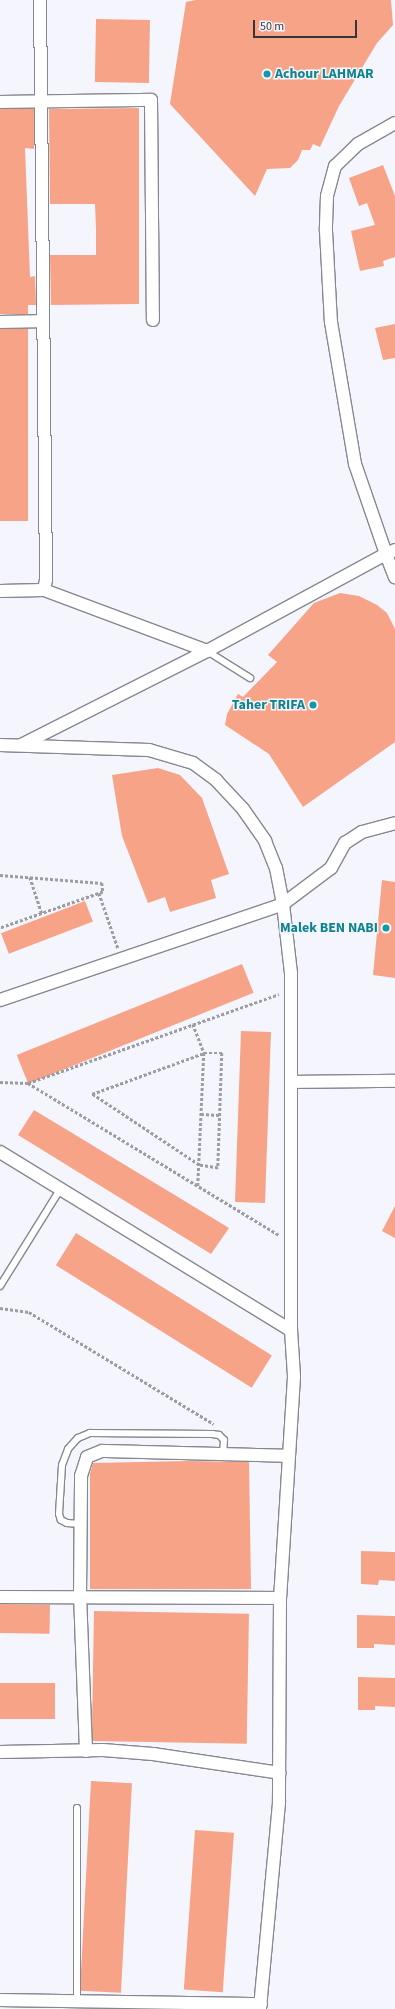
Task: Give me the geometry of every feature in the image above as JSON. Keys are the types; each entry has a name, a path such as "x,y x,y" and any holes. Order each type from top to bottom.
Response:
{"street":[{"path":"40,0 46,569 44,590"},
{"path":"0,102 151,100 153,320"},
{"path":"395,123 358,144 335,166 327,196 326,231 331,322 355,464 391,552 395,577"},
{"path":"0,322 43,321"},
{"path":"19,746 207,651 391,552"},
{"path":"0,591 44,590 207,651"},
{"path":"0,746 149,750 174,756 193,764 216,780 243,809 265,841 276,868 284,904 291,989 291,1330 294,1377 280,1598 280,1773 260,2006 0,2000"},
{"path":"0,1000 284,904 331,868 346,843 362,832 395,824"},
{"path":"291,1082 395,1081"},
{"path":"0,1152 291,1330"},
{"path":"86,1751 80,1597 82,1465 94,1453 102,1451 289,1456"},
{"path":"0,1597 280,1598"},
{"path":"0,1752 86,1751 152,1754 280,1773"}],"lane":[{"path":"207,651 250,678"},
{"path":"0,1286 61,1188"},
{"path":"80,1524 67,1523 61,1520 59,1514 62,1465 68,1449 78,1438 90,1433 219,1435 224,1440 223,1454"},
{"path":"77,1808 77,2001"}],"path":[{"path":"0,875 102,883 103,892 0,928"},
{"path":"30,877 42,913"},
{"path":"99,893 122,959"},
{"path":"0,1082 28,1083 291,989"},
{"path":"193,1024 204,1053 198,1186"},
{"path":"204,1053 222,1053 218,1168 199,1165 92,1094 204,1053"},
{"path":"28,1083 291,1242"},
{"path":"201,1114 219,1115"},
{"path":"0,1308 29,1312 216,1425 219,1435"}],"building":[{"name":"Achour LAHMAR","path":"196,0 391,0 393,25 377,43 339,106 320,147 313,144 310,150 302,150 298,160 290,168 267,169 255,196 170,104 186,2"},
{"path":"96,19 150,20 149,83 95,82"},
{"path":"139,108 139,304 51,305 50,255 96,255 96,229 95,204 50,204 49,109"},
{"path":"0,109 34,109 34,149 25,148 30,277 35,276 36,305 28,305 28,314 0,314"},
{"path":"383,165 395,196 395,257 383,261 384,266 360,271 351,231 375,225 367,203 359,206 349,178"},
{"path":"395,324 395,358 383,360 375,328"},
{"path":"0,329 28,329 28,521 0,521"},
{"name":"Taher TRIFA","path":"340,593 359,596 377,605 387,613 395,629 395,742 303,807 269,754 225,725 227,714 238,694 243,697 277,662 268,655 314,603"},
{"path":"158,768 180,775 202,798 229,874 211,880 216,898 170,912 165,897 148,903 122,836 112,775"},
{"name":"Malek BEN NABI","path":"382,880 395,882 395,978 373,975"},
{"path":"85,901 93,922 9,954 1,933"},
{"path":"242,964 254,993 28,1084 17,1055"},
{"path":"241,1031 271,1032 265,1203 235,1202"},
{"path":"34,1110 229,1228 211,1254 18,1135"},
{"path":"395,1206 395,1238 382,1231"},
{"path":"76,1233 272,1355 252,1388 56,1265"},
{"path":"188,1461 249,1462 251,1589 90,1589 90,1474 93,1463"},
{"path":"361,1551 395,1552 395,1581 379,1580 378,1585 361,1584"},
{"path":"0,1604 50,1605 49,1634 0,1633"},
{"path":"94,1611 249,1614 247,1744 92,1741"},
{"path":"357,1615 395,1616 395,1645 374,1644 374,1648 357,1648"},
{"path":"358,1677 395,1678 395,1707 375,1706 375,1710 358,1710"},
{"path":"0,1683 55,1683 55,1719 0,1719"},
{"path":"91,1781 132,1783 121,1993 80,1991"},
{"path":"195,1830 234,1833 223,1992 184,1990"}],"place":[{"name":"Achour LAHMAR","path":"267,74"},
{"name":"Taher TRIFA","path":"313,705"},
{"name":"Malek BEN NABI","path":"386,928"}]}
